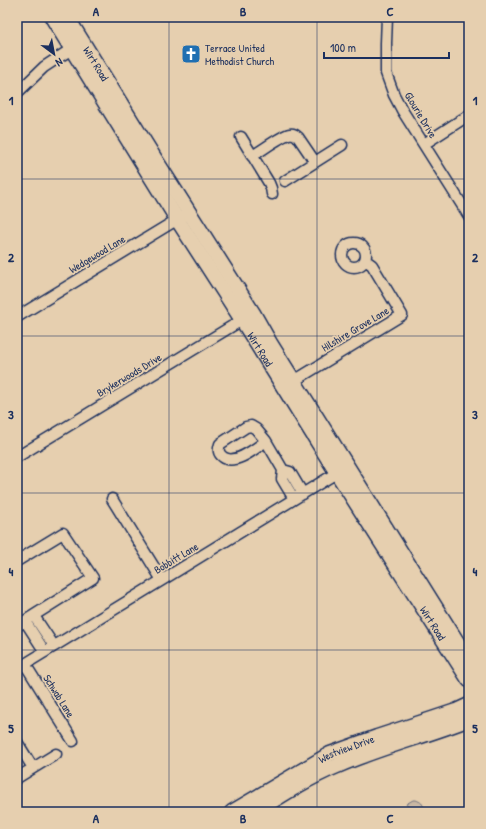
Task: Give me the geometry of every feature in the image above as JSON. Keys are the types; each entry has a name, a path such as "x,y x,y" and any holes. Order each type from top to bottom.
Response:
{"main road":[{"name":"Wirt Road","path":"52,17 77,45 289,384 469,680"},
{"name":"Wirt Road","path":"67,17 77,45"},
{"name":"Wirt Road","path":"342,470 426,591 469,661"},
{"name":"Westview Drive","path":"232,812 333,760 469,705"},
{"name":"Westview Drive","path":"370,746 443,729 469,718"},
{"name":"Westview Drive","path":"255,812 301,784 333,760"}],"street":[{"name":"Glourie Drive","path":"389,17 386,43 386,73 394,95 469,216"},
{"path":"17,93 44,67 77,45"},
{"path":"424,144 469,115"},
{"path":"252,156 285,136 295,134 315,162"},
{"path":"241,137 272,188 272,194"},
{"path":"286,181 342,145"},
{"name":"Wedgewood Lane","path":"17,317 183,216"},
{"name":"Hilshire Grove Lane","path":"289,384 402,315 372,265 365,260"},
{"name":"Brykerwoods Drive","path":"17,457 247,317"},
{"path":"266,442 283,470 282,479 294,499"},
{"path":"283,470 290,472 303,494"},
{"name":"Bobbitt Lane","path":"21,666 342,470"},
{"path":"112,498 162,580"},
{"path":"17,561 63,533 93,578 25,621 50,649"},
{"name":"Schwab Lane","path":"21,666 72,741"},
{"path":"17,742 33,768"},
{"path":"17,778 56,754"}],"shaded area":[{"path":"416,800 423,805 424,809 422,812 411,812 406,804"}],"place":[{"name":"Terrace United Methodist Church","path":"191,54"}]}
